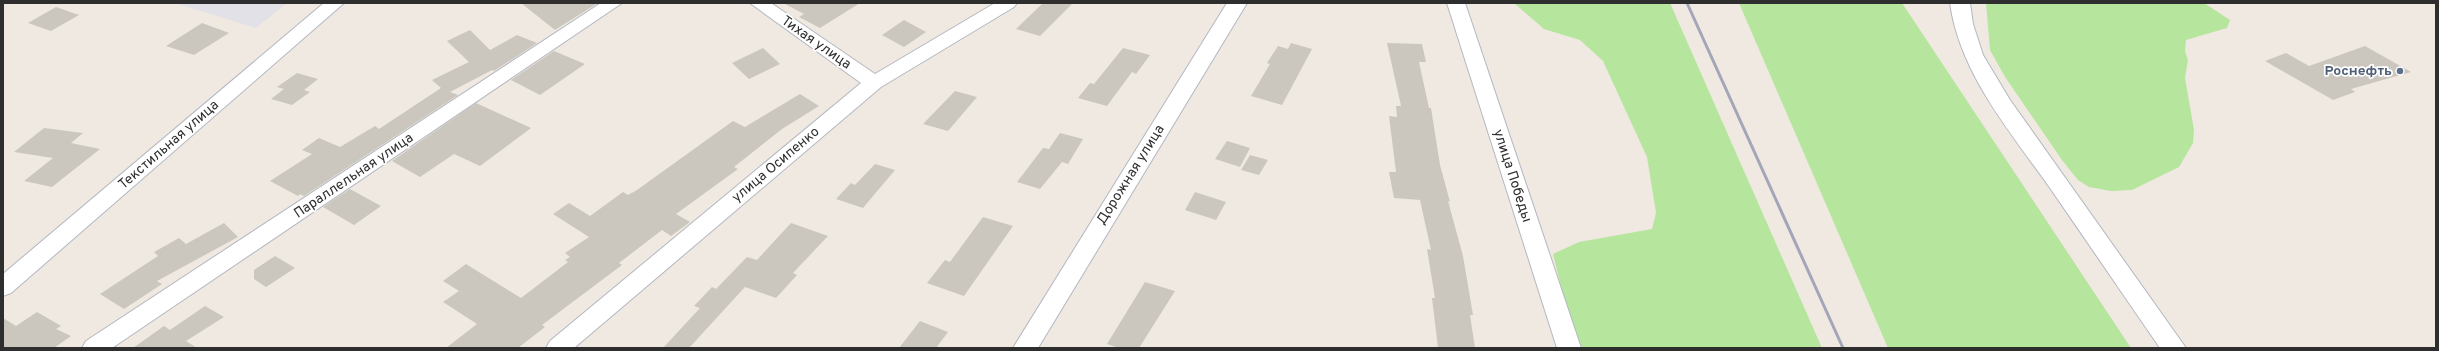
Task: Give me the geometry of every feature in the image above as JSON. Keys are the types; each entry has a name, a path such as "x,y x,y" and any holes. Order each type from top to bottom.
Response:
{"main road":[{"name":"Дорожная улица","path":"1025,348 1237,3"},
{"path":"1960,3 1963,24 1973,55 2002,104 2174,348"}],"street":[{"name":"Текстильная улица","path":"3,287 336,3"},
{"name":"Параллельная улица","path":"94,348 613,3"},
{"name":"Тихая улица","path":"759,3 874,83"},
{"name":"улица Осипенко","path":"558,348 874,83 1008,3"},
{"name":"улица Победы","path":"1456,3 1568,348"}],"shaded area":[{"path":"175,3 287,3 256,28"}],"green space":[{"path":"1514,3 1670,3 1822,348 1576,348 1553,254 1579,242 1652,229 1656,213 1647,157 1603,61 1580,40 1544,29"},
{"path":"1739,3 1902,3 2131,348 1888,348"},
{"path":"1986,3 2204,3 2230,20 2227,28 2186,40 2185,51 2188,60 2185,78 2194,130 2193,143 2179,167 2132,190 2111,191 2089,187 2078,180 2062,160 2005,77 1990,50"}],"building":[{"path":"521,3 598,3 555,30"},
{"path":"783,3 860,3 820,28 799,17 804,14"},
{"path":"1043,3 1073,3 1040,36 1016,29"},
{"path":"56,7 79,15 51,31 28,23"},
{"path":"904,20 926,32 904,47 882,35"},
{"path":"202,23 229,33 194,55 166,46"},
{"path":"470,30 490,50 517,35 537,43 494,71 492,70 450,92 458,95 304,196 300,194 298,196 270,181 312,154 302,150 319,138 340,147 375,126 379,129 441,88 432,80 469,62 447,41"},
{"path":"1291,43 1312,49 1282,105 1251,96 1270,64 1267,63 1278,46 1288,49"},
{"path":"1387,43 1422,44 1426,62 1419,62 1429,108 1431,108 1440,165 1450,202 1448,201 1463,256 1473,315 1470,315 1475,348 1438,348 1432,298 1435,298 1427,249 1431,250 1420,200 1394,198 1389,172 1396,172 1389,116 1397,117 1396,106 1401,106"},
{"path":"2365,46 2411,72 2351,89 2355,92 2333,100 2265,61 2286,53 2309,66"},
{"path":"763,48 780,64 749,79 732,63"},
{"path":"1123,48 1150,55 1136,74 1132,72 1107,106 1078,98 1090,83 1094,84"},
{"path":"554,51 585,64 540,95 511,80"},
{"path":"297,73 318,79 304,90 310,92 292,105 271,99 284,89 277,87"},
{"path":"955,91 977,97 948,131 923,124"},
{"path":"800,94 819,106 782,129 734,167 738,169 676,214 690,222 671,236 662,230 619,263 622,265 542,325 545,327 518,348 446,348 477,324 443,302 459,291 443,281 466,264 521,298 568,262 565,260 570,257 565,253 589,237 553,214 569,203 590,216 623,192 628,195 637,190 733,121 745,127"},
{"path":"476,103 531,128 480,166 454,154 420,177 392,161"},
{"path":"44,128 83,133 71,143 100,149 52,187 24,181 53,158 14,152"},
{"path":"1060,133 1083,139 1068,164 1062,162 1040,189 1017,182 1043,148 1049,149"},
{"path":"1227,141 1250,148 1240,167 1215,159"},
{"path":"1250,155 1268,160 1259,175 1241,170"},
{"path":"875,164 895,170 863,208 836,199 851,183 855,185"},
{"path":"350,189 381,206 354,225 323,207"},
{"path":"1195,192 1226,202 1216,220 1185,210"},
{"path":"983,217 1013,226 964,296 927,283 945,260 950,262"},
{"path":"224,223 238,237 157,281 162,284 124,309 100,294 158,256 154,252 179,238 186,244"},
{"path":"791,223 828,236 793,273 797,275 776,298 745,287 689,348 663,348 700,308 694,306 712,287 716,289 747,257 757,260"},
{"path":"275,256 295,268 266,287 254,279 254,270"},
{"path":"1145,282 1175,291 1139,348 1119,348 1107,344"},
{"path":"205,306 224,317 186,341 197,348 133,348 164,326 170,330"},
{"path":"37,312 61,326 56,329 71,336 54,348 3,348 3,318 16,326"},
{"path":"920,321 948,332 936,348 899,348"}],"railway":[{"path":"1687,3 1843,348"}],"place":[{"name":"Роснефть","path":"2400,71"}]}
